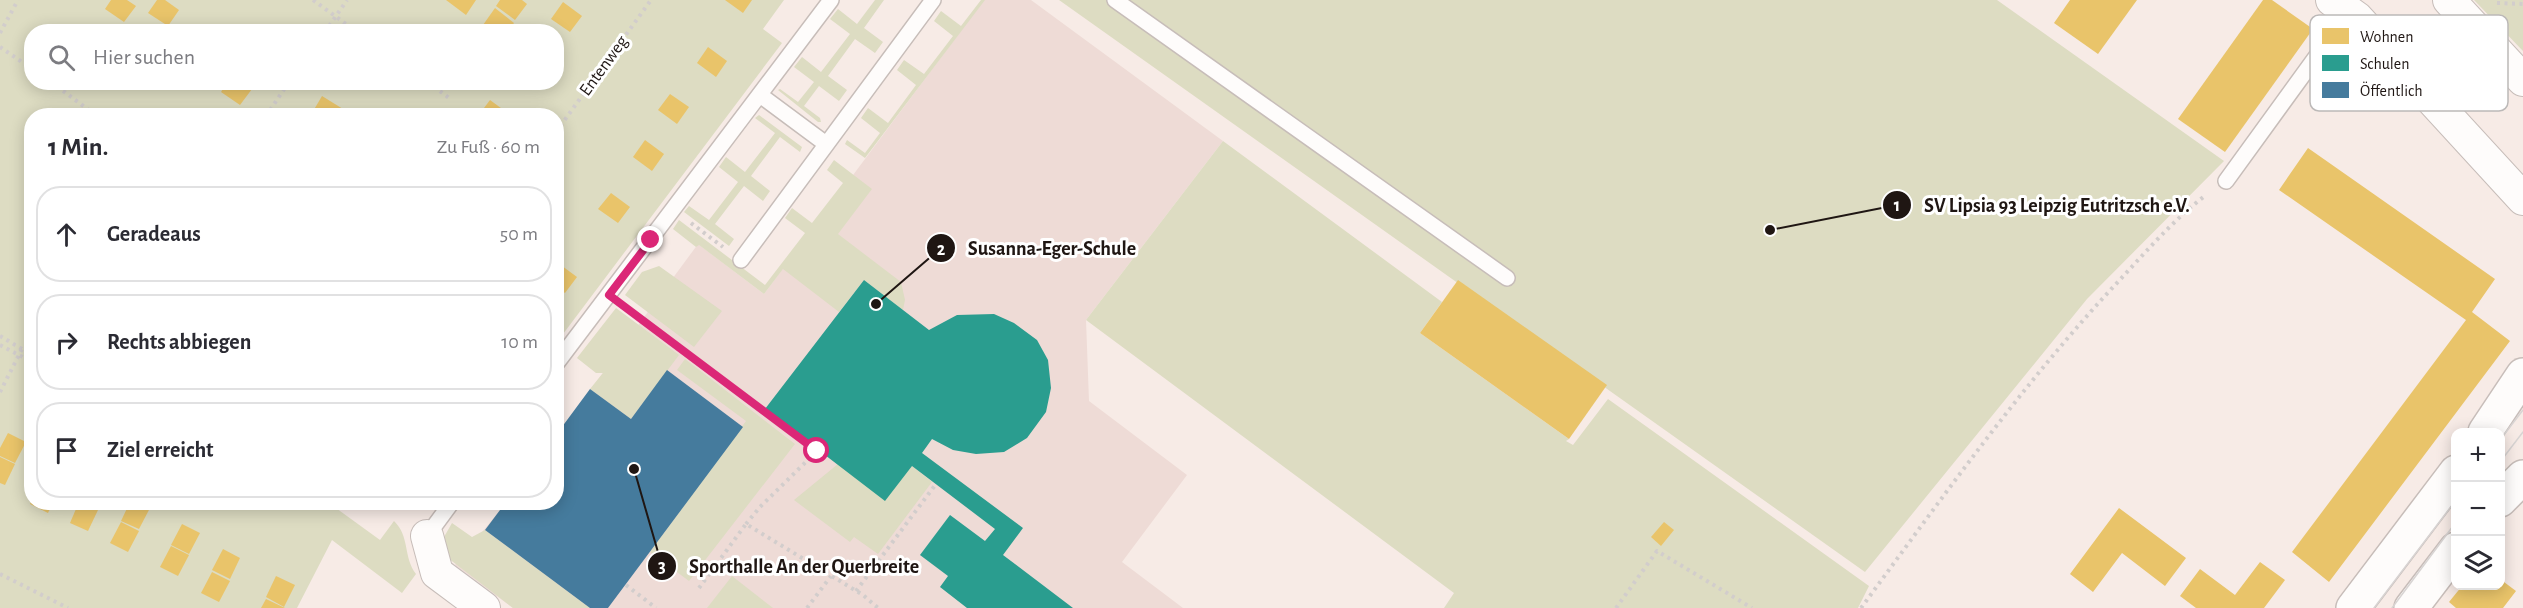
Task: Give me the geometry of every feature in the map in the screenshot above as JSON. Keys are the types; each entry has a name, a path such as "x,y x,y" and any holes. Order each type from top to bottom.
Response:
{"main road":[{"path":"2488,428 2523,375"},
{"path":"2353,608 2451,479"},
{"path":"2411,608 2451,556"}],"street":[{"path":"2449,0 2463,15"},
{"path":"2508,64 2523,80"},
{"path":"2447,111 2523,198"},
{"path":"427,536 437,573 484,608"}],"lane":[{"path":"564,354 831,0"},
{"path":"741,260 933,0"},
{"path":"1115,0 1507,278"},
{"path":"2226,181 2310,65"},
{"path":"760,95 826,144"},
{"path":"427,536 446,510"}],"path":[{"path":"0,33 18,0"},
{"path":"313,0 346,24"},
{"path":"330,24 347,0"},
{"name":"Entenweg","path":"564,121 651,0"},
{"path":"0,47 24,64"},
{"path":"62,90 86,108"},
{"path":"271,108 284,90"},
{"path":"438,90 449,98"},
{"path":"1861,608 1998,424 2076,327 2181,214 2226,181"},
{"path":"674,209 741,260"},
{"path":"609,295 818,450 760,507 699,588"},
{"path":"0,336 22,349 0,392"},
{"path":"0,345 24,358"},
{"path":"856,591 936,484"},
{"path":"746,524 856,591 878,608"},
{"path":"1616,608 1657,551 1752,608"},
{"path":"0,574 68,608"},
{"path":"807,608 831,576"},
{"path":"626,585 656,608"}],"shaded area":[{"path":"984,0 1031,0 1223,141 1086,320 1089,401 1187,475 1122,562 1183,608 513,608 455,565 500,510 564,510 564,426 698,244 764,294"}],"green space":[{"path":"0,0 784,0 763,29 782,43 564,333 564,108 24,108 24,510 339,510 380,540 394,521 405,540 409,561 416,574 402,593 332,540 297,608 0,608"},
{"path":"875,0 884,0 864,28 883,42 875,53 855,39 828,76 847,90 839,101 819,86 804,106 820,118 821,122 818,122 778,90 780,89 798,102 814,82 794,67 802,57 821,72 850,34 830,19 838,9 857,24"},
{"path":"981,0 985,0 865,158 845,144 847,140 865,153 880,133 861,118 868,108 888,123 916,85 897,70 904,60 924,74 953,36 934,21 941,11 961,26"},
{"path":"1059,0 1997,0 2224,161 2087,299 1865,572"},
{"path":"2474,0 2523,0 2523,51 2508,35 2508,15 2488,15"},
{"path":"759,115 802,147 800,152 780,137 751,176 770,191 763,201 744,186 715,224 734,239 729,246 684,212 689,206 709,220 738,182 719,167 726,157 745,172 775,133 755,118"},
{"path":"1223,141 1442,302 1420,333 1569,439 1566,441 1573,445 1608,399 1869,586 1858,608 1444,608 1454,593 1086,320"},
{"path":"834,160 872,189 838,234 901,282 905,300 903,310 864,280 839,312 783,269 764,294 699,245 696,247 673,229 679,220 765,285 805,233 785,218 792,208 812,223 843,183 827,170"},
{"path":"659,266 722,311 694,347 625,295 642,272"},
{"path":"616,308 679,355 631,419 590,389 603,373 596,373 577,358"},
{"path":"685,359 795,444 689,581 650,552 746,421 677,370"},
{"path":"838,464 912,466 932,482 878,554 854,537 850,542 794,500"},
{"path":"452,523 472,537 485,530 590,608 513,608 444,555 444,537"},
{"path":"732,576 773,608 707,608"}],"building: Wohnen":[{"path":"111,0 127,0 136,6 124,22 105,9"},
{"path":"157,0 165,0 179,10 169,24 165,24 148,13"},
{"path":"446,0 476,0 466,15"},
{"path":"500,0 522,0 527,4 515,20 496,6"},
{"path":"725,0 752,0 743,13"},
{"path":"2070,0 2137,0 2098,54 2054,23"},
{"path":"2263,0 2272,0 2310,27 2310,33 2225,152 2178,119"},
{"path":"563,2 582,16 570,32 564,28 564,24 558,24 551,19"},
{"path":"495,8 514,23 513,24 484,24"},
{"path":"708,47 727,61 716,77 697,63"},
{"path":"222,90 251,90 240,105 221,92"},
{"path":"670,94 689,107 677,124 658,110"},
{"path":"322,96 341,108 315,108"},
{"path":"490,100 501,108 484,108"},
{"path":"645,140 664,154 652,171 633,157"},
{"path":"2308,148 2495,279 2472,312 2510,341 2329,582 2292,552 2466,320 2279,190"},
{"path":"611,193 630,207 618,223 598,209"},
{"path":"564,267 577,277 564,292"},
{"path":"1458,280 1607,385 1569,439 1420,333"},
{"path":"8,433 24,441 24,446 15,463 0,456 0,448"},
{"path":"0,457 15,464 5,485 0,483"},
{"path":"2119,508 2186,558 2165,586 2122,553 2093,592 2070,574"},
{"path":"76,510 98,510 88,531 70,523"},
{"path":"126,510 149,510 139,529 121,521"},
{"path":"121,522 139,531 128,552 110,543"},
{"path":"1664,522 1674,530 1661,546 1651,537"},
{"path":"182,524 200,533 189,554 171,545"},
{"path":"171,546 189,555 178,576 160,567"},
{"path":"223,549 240,558 230,579 212,570"},
{"path":"2260,562 2285,580 2264,608 2196,608 2180,596 2200,569 2235,595"},
{"path":"212,572 230,581 219,602 201,593"},
{"path":"276,576 295,585 284,607 266,597"},
{"path":"2505,583 2516,591 2503,608 2456,608 2449,602 2459,590 2505,590"},
{"path":"266,599 285,608 261,608"}],"building: Schulen":[{"path":"864,280 929,330 957,315 994,314 1014,323 1037,340 1048,360 1051,388 1046,412 1027,438 1004,452 976,454 953,450 932,439 922,453 1023,528 1003,555 1073,608 967,608 940,587 948,576 920,555 950,515 985,541 995,529 912,466 885,501 765,409"}],"building: Öffentlich":[{"path":"667,370 743,427 608,608 590,608 485,530 500,510 564,510 564,424 590,389 631,419"}],"tram line":[{"path":"2505,433 2523,410"},
{"path":"2505,455 2523,432"},
{"path":"2374,608 2451,507"},
{"path":"2392,608 2451,529"}],"place":[{"name":"SV Lipsia 93 Leipzig Eutritzsch e.V.","path":"1770,230"},
{"name":"Susanna-Eger-Schule","path":"876,304"},
{"name":"Sporthalle An der Querbreite","path":"634,469"}],"route":[{"path":"651,240 609,295 817,451"}]}
